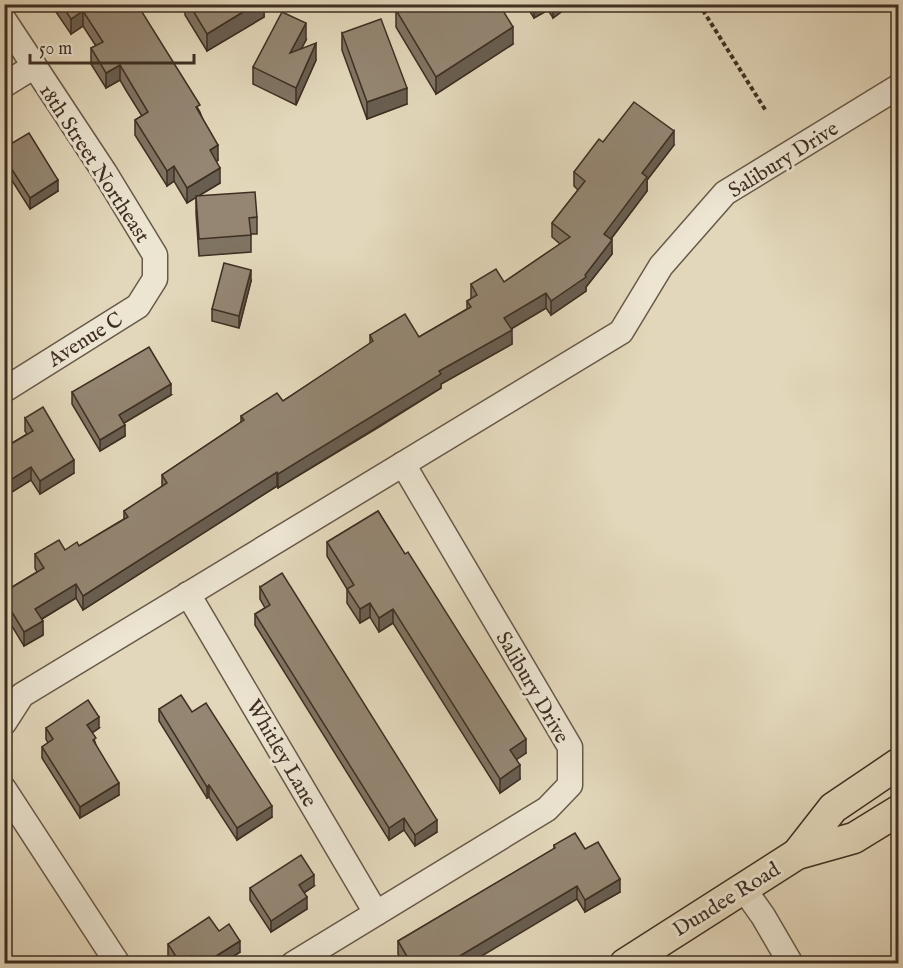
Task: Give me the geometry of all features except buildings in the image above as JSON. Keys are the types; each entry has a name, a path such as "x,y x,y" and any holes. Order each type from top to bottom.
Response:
{"main road":[{"name":"Dundee Road","path":"797,854 833,808 898,764"},
{"name":"Dundee Road","path":"625,963 797,854 854,838 898,811"}],"street":[{"name":"18th Street Northeast","path":"4,20 105,173 155,255 155,279"},
{"path":"4,85 33,67"},
{"name":"Salibury Drive","path":"4,723 22,695 621,332 661,266 725,193 898,87"},
{"name":"Avenue C","path":"4,390 138,306 155,279"},
{"name":"Salibury Drive","path":"293,963 547,809 570,785 570,747 403,464"},
{"name":"Whitley Lane","path":"189,594 376,913"},
{"path":"4,789 118,963"},
{"path":"743,888 791,963"}],"path":[{"path":"699,4 766,111"}]}
